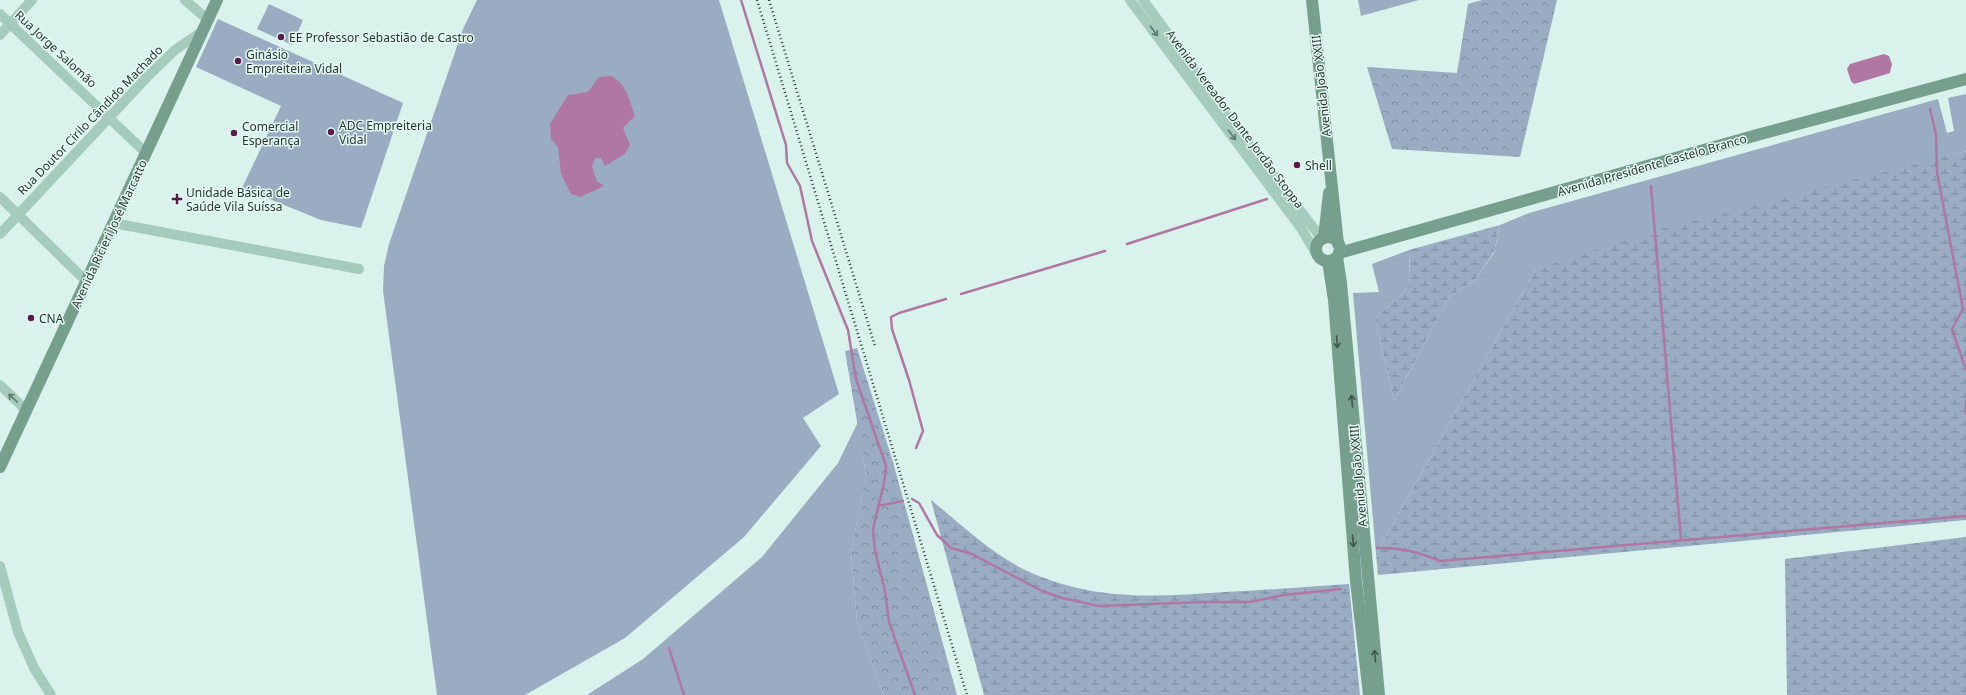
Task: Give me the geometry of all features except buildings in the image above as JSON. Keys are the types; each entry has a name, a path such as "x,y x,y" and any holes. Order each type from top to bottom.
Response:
{"main road":[{"name":"Avenida Ricieri José Marcatto","path":"0,467 217,0"},
{"name":"Avenida João XXIII","path":"1312,0 1331,172 1334,300 1356,580 1368,695"},
{"name":"Avenida Presidente Castelo Branco","path":"1332,254 1750,137 1966,79"},
{"name":"Avenida João XXIII","path":"1331,172 1323,239 1317,246 1332,254 1341,283 1379,695"},
{"path":"1323,239 1334,239 1332,254"}],"street":[{"path":"0,35 32,0"},
{"path":"185,0 206,25"},
{"name":"Avenida Vereador Dante Jordão Stoppa","path":"1130,0 1300,228 1332,254"},
{"name":"Avenida Vereador Dante Jordão Stoppa","path":"1143,0 1236,127 1323,239"},
{"name":"Rua Jorge Salomão","path":"0,14 146,153"},
{"name":"Rua Doutor Cirilo Cândido Machado","path":"0,234 109,117 175,50 206,25"},
{"path":"0,197 87,282"},
{"path":"113,223 359,270"},
{"path":"0,385 27,411"},
{"path":"0,566 18,632 28,655 50,695"}],"green space":[{"path":"477,0 719,0 839,394 803,418 821,446 744,537 625,638 525,695 437,695 383,291 384,266 389,244 463,29"},
{"path":"1358,0 1419,0 1361,16"},
{"path":"1482,0 1557,0 1520,157 1392,149 1367,67 1457,73 1468,4"},
{"path":"269,4 303,20 292,45 257,29"},
{"name":"ADC Empreiteria Vidal","path":"218,19 403,103 361,228 321,220 242,188 281,106 196,67"},
{"path":"1966,94 1966,151 1536,269 1376,554 1353,293 1379,292 1372,264 1409,250 1410,279 1405,291 1375,319 1394,401 1449,297 1475,280 1494,253 1500,225 1529,213 1938,99 1947,133 1954,131 1948,98"},
{"path":"1966,151 1966,520 1378,575 1376,554 1536,269 1658,230"},
{"path":"1500,225 1494,252 1475,280 1449,297 1394,401 1375,319 1405,291 1410,279 1409,250"},
{"path":"857,348 893,462 957,695 884,695 857,622 851,552 866,474 845,351"},
{"path":"858,422 866,475 851,552 857,622 884,695 587,695 643,659 762,557 838,463"},
{"path":"931,500 993,551 1020,568 1058,583 1082,589 1105,593 1152,596 1349,584 1360,695 984,695"},
{"path":"1966,537 1966,695 1787,695 1785,559"}],"shaded area":[{"path":"1884,54 1889,56 1892,64 1890,73 1854,84 1851,81 1847,69 1850,64"},
{"path":"611,76 624,88 635,116 623,128 630,145 625,154 605,166 601,158 595,158 592,166 597,182 604,185 599,189 581,197 571,194 561,174 558,147 551,139 550,124 568,95 588,92 599,77"}],"waterway":[{"path":"741,0 786,145 787,163 800,186 812,241 848,330 856,379 886,466 884,483 873,529 875,551 885,591 889,622 915,695"},
{"path":"1930,109 1936,134 1937,172 1963,309 1952,329 1966,370"},
{"path":"1651,186 1681,540"},
{"path":"1127,244 1267,199"},
{"path":"961,294 1105,251"},
{"path":"916,448 923,431 909,380 892,329 891,317 899,313 946,299"},
{"path":"1966,401 1966,413"},
{"path":"912,499 919,503 937,535 951,548 972,554 1042,591 1062,598 1099,606 1250,602 1284,595 1341,589"},
{"path":"878,506 903,501"},
{"path":"1377,548 1394,548 1409,551 1440,561 1966,516"},
{"path":"669,648 684,695"}],"railway":[{"path":"757,0 967,695"},
{"path":"769,0 875,346"}],"place":[{"name":"EE Professor Sebastião de Castro","path":"281,37"},
{"name":"Ginásio Empreiteira Vidal","path":"238,61"},
{"name":"ADC Empreiteria Vidal","path":"331,132"},
{"name":"Comercial Esperança","path":"234,133"},
{"name":"Shell","path":"1297,165"},
{"name":"Unidade Básica de Saúde Vila Suíssa","path":"177,199"},
{"name":"CNA","path":"31,318"}]}
